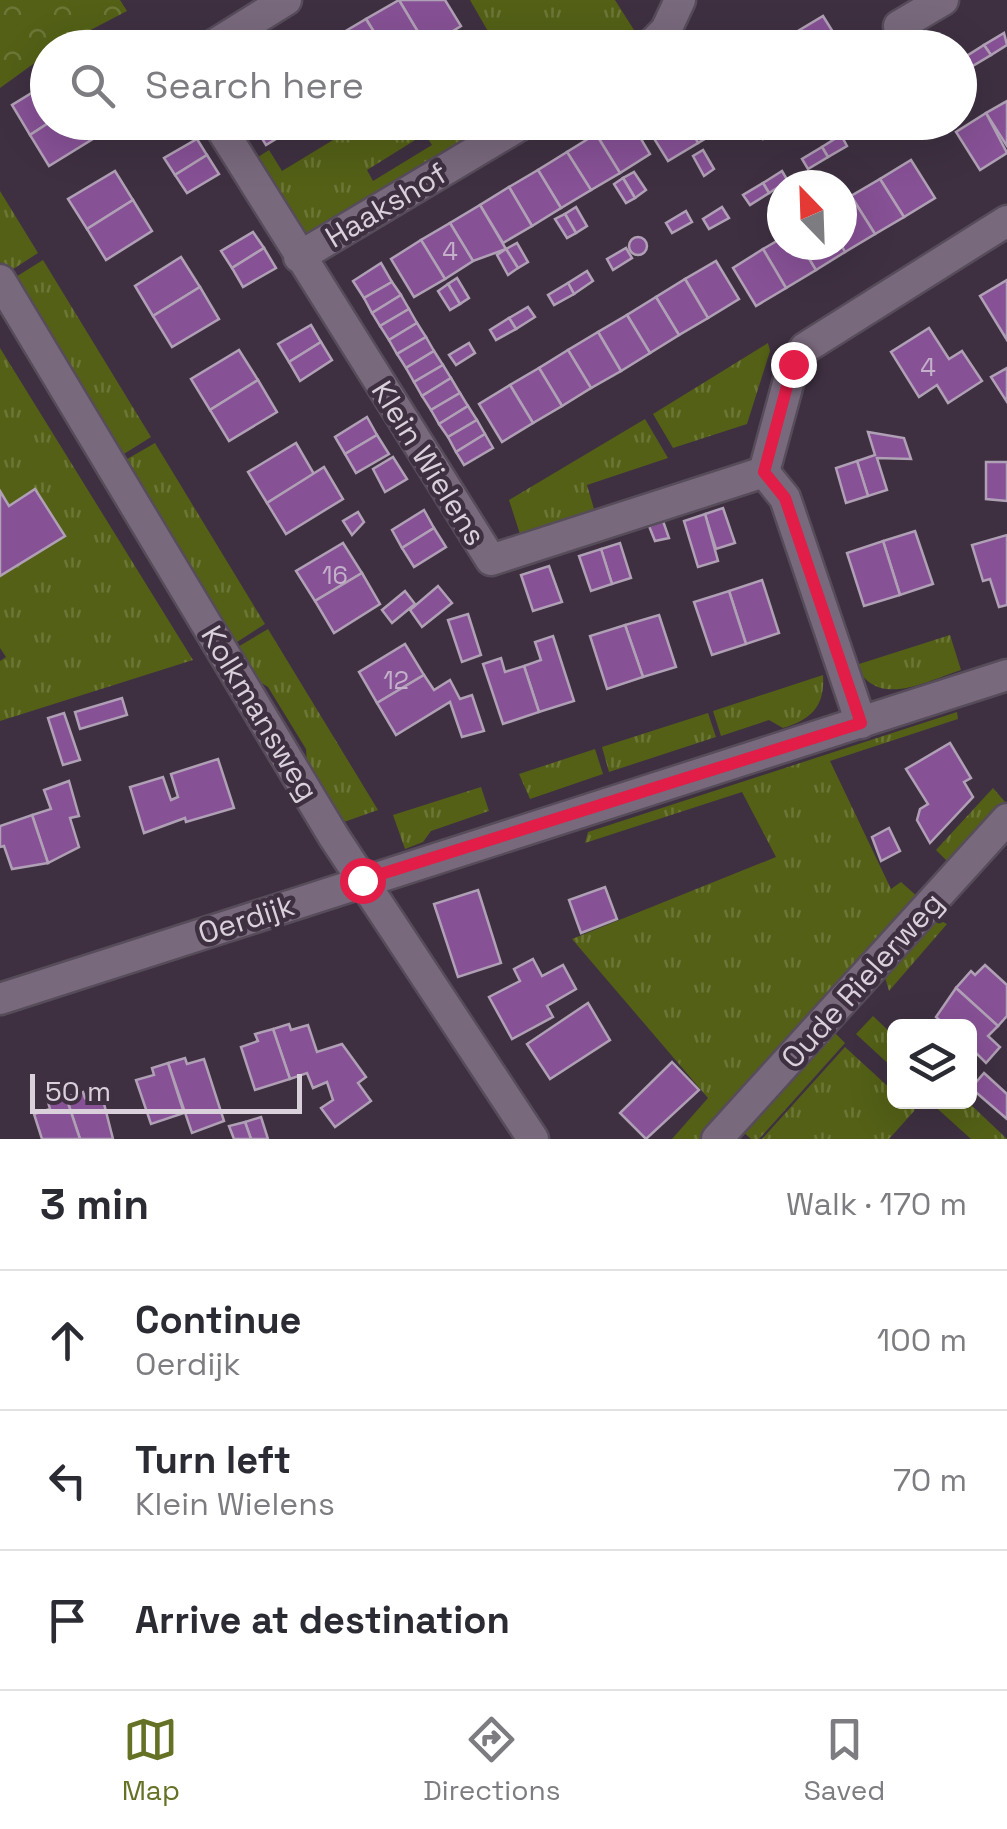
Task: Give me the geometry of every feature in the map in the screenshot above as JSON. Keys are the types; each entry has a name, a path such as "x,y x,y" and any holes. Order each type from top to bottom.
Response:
{"street":[{"path":"238,30 286,0"},
{"path":"666,30 680,0"},
{"path":"899,26 943,0"},
{"name":"Klein Wielens","path":"228,140 490,560 764,472"},
{"name":"Haakshof","path":"299,257 495,140"},
{"path":"861,723 785,498 764,472 793,364 805,348 1007,222"},
{"name":"Kolkmansweg","path":"0,280 362,880 533,1139"},
{"name":"Oerdijk","path":"0,999 1007,675"},
{"name":"Oude Rielerweg","path":"717,1139 1007,820"}],"green space":[{"path":"0,0 120,0 127,11 91,30 30,30 30,66 0,88"},
{"path":"470,0 615,0 634,30 487,30"},
{"path":"333,140 415,140 367,170 373,181 432,145 429,140 479,140 326,233 301,233 255,159 269,150 282,171"},
{"path":"0,191 38,253 7,273 0,262"},
{"path":"43,260 151,437 119,457 11,280"},
{"path":"768,343 770,351 747,424 673,448 653,414"},
{"path":"0,348 193,660 0,721 0,661 6,657 0,648 0,576 64,536 36,490 9,506 0,491"},
{"path":"645,419 668,458 587,485 594,509 520,534 509,500"},
{"path":"155,443 265,624 234,644 122,462"},
{"path":"268,629 378,810 341,823 307,764 306,749 268,687 255,679 236,648"},
{"path":"950,635 961,670 918,685 889,689 876,686 865,679 856,665"},
{"path":"823,675 819,703 802,720 783,728 769,720 721,736 713,711"},
{"path":"957,712 958,719 830,761 891,889 901,882 919,898 702,1139 672,1139 708,1098 572,939 776,857 742,792 585,843 588,832"},
{"path":"708,713 716,737 609,772 602,747"},
{"path":"595,749 603,774 530,799 519,774"},
{"path":"481,787 489,811 431,831 423,842 405,849 393,815"},
{"path":"993,788 1006,803 950,864 936,850"},
{"path":"930,923 947,924 889,991 884,974"},
{"path":"873,1016 887,1029 887,1063 856,1034"},
{"path":"822,1033 836,1034 845,1043 759,1139 751,1139 740,1129"},
{"path":"845,1047 887,1086 887,1109 915,1110 889,1139 762,1139"},
{"path":"938,1109 975,1109 1007,1139 971,1139"}],"building":[{"path":"399,0 445,0 461,26 455,30 417,30"},
{"path":"399,0 417,30 373,30 366,19"},
{"path":"823,16 832,30 800,30"},
{"path":"366,19 373,30 347,30"},
{"path":"1004,33 1007,45 991,55 984,45"},
{"path":"984,45 991,55 977,63 977,49"},
{"path":"30,94 30,135 12,105"},
{"path":"1007,101 1007,146 986,113"},
{"path":"986,113 1007,153 980,170 961,140 977,140 977,119"},
{"path":"33,140 91,140 49,166"},
{"path":"195,140 207,155 175,175 164,158"},
{"path":"586,140 600,140 620,173 591,190 567,152"},
{"path":"600,140 642,140 650,154 620,173"},
{"path":"655,140 696,140 698,143 668,161"},
{"path":"833,140 844,140 847,146 828,157 822,147"},
{"path":"822,147 828,157 808,169 802,159"},
{"path":"703,150 714,169 704,176 693,156"},
{"path":"567,152 591,190 561,208 538,170"},
{"path":"207,155 219,174 187,193 175,175"},
{"path":"911,160 935,198 904,217 880,179"},
{"path":"538,170 561,208 532,226 509,187"},
{"path":"115,171 133,200 87,229 68,199"},
{"path":"634,172 646,190 635,198 623,178"},
{"path":"623,178 635,198 626,203 614,184"},
{"path":"880,179 904,217 875,234 857,206 857,192"},
{"path":"763,183 767,190 767,194 750,205 743,195"},
{"path":"509,187 532,226 503,243 480,205"},
{"path":"133,200 152,231 106,260 87,229"},
{"path":"480,205 506,249 473,261 450,223"},
{"path":"857,206 875,234 857,245"},
{"path":"576,207 587,226 576,233 565,214"},
{"path":"722,207 729,218 709,229 703,219"},
{"path":"686,211 692,222 672,233 666,223"},
{"path":"565,214 576,233 567,238 555,219"},
{"path":"450,223 473,261 445,279 421,240"},
{"path":"253,232 264,248 232,268 221,251"},
{"path":"638,237 647,246 638,255 629,246"},
{"path":"421,240 445,279 414,297 391,259"},
{"path":"517,243 528,262 518,268 506,249"},
{"path":"264,248 276,268 243,287 232,268"},
{"path":"626,248 632,258 613,270 607,259"},
{"path":"506,249 518,268 508,275 497,255"},
{"path":"763,249 786,288 756,306 733,268"},
{"path":"181,257 200,287 153,316 135,286"},
{"path":"769,260 810,260 816,270 786,288"},
{"path":"810,260 832,260 816,270"},
{"path":"716,261 739,299 708,318 685,279"},
{"path":"381,263 392,282 364,298 353,281"},
{"path":"587,271 593,281 574,294 568,283"},
{"path":"457,278 469,298 460,304 448,284"},
{"path":"685,279 708,318 679,335 656,297"},
{"path":"1007,280 1007,340 980,296"},
{"path":"392,282 401,295 372,313 364,298"},
{"path":"568,283 574,294 554,305 548,295"},
{"path":"448,284 460,304 450,310 438,291"},
{"path":"200,287 219,319 172,347 153,316"},
{"path":"401,295 409,309 380,326 372,313"},
{"path":"656,297 679,335 650,353 627,315"},
{"path":"528,307 535,317 516,329 509,318"},
{"path":"409,309 417,323 389,340 380,326"},
{"path":"627,315 650,353 621,371 598,332"},
{"path":"509,318 516,329 496,340 490,330"},
{"path":"417,323 426,337 397,354 389,340"},
{"path":"311,325 321,342 289,362 278,344"},
{"path":"929,328 949,359 962,351 982,381 948,403 937,385 919,397 891,352"},
{"path":"598,332 621,371 591,388 568,350"},
{"path":"426,337 434,351 406,368 397,354"},
{"path":"321,342 332,360 300,381 289,362"},
{"path":"469,343 475,353 456,365 449,355"},
{"path":"239,350 258,380 210,410 191,379"},
{"path":"568,350 591,388 562,406 539,368"},
{"path":"434,351 443,365 414,382 406,368"},
{"path":"443,365 451,378 422,396 414,382"},
{"path":"539,368 562,406 533,423 510,385"},
{"path":"1007,368 1007,402 991,377"},
{"path":"451,378 460,393 431,410 422,396"},
{"path":"258,380 277,412 229,441 210,410"},
{"path":"510,385 533,423 502,442 479,404"},
{"path":"460,393 468,406 439,424 431,410"},
{"path":"468,406 477,420 448,437 439,424"},
{"path":"367,417 377,435 345,454 335,437"},
{"path":"477,420 485,434 456,452 448,437"},
{"path":"868,432 904,438 911,459 877,458 887,490 868,496 857,461 875,455"},
{"path":"485,434 493,448 464,465 456,452"},
{"path":"377,435 389,454 356,473 345,454"},
{"path":"296,443 314,474 267,503 248,472"},
{"path":"393,457 407,479 385,492 373,469"},
{"path":"857,461 868,496 846,503 836,468"},
{"path":"986,462 1007,462 1007,501 986,499"},
{"path":"324,467 343,499 286,534 267,503"},
{"path":"35,489 65,536 0,576 0,491 9,506"},
{"path":"723,508 735,543 716,549 705,514"},
{"path":"424,510 434,528 402,548 392,530"},
{"path":"358,512 364,522 352,535 343,521"},
{"path":"705,514 718,561 698,567 684,521"},
{"path":"663,521 669,538 655,541 649,526"},
{"path":"434,528 446,547 414,567 402,548"},
{"path":"915,531 933,584 900,595 883,541"},
{"path":"1007,535 1007,605 999,607 990,579 983,581 972,545"},
{"path":"883,541 900,595 864,606 847,553"},
{"path":"343,543 362,573 315,601 296,571"},
{"path":"620,543 631,578 612,584 601,549"},
{"path":"601,549 612,584 591,591 579,556"},
{"path":"549,566 562,602 533,611 521,575"},
{"path":"362,573 380,604 334,633 315,601"},
{"path":"762,580 779,633 746,644 729,591"},
{"path":"438,586 452,603 422,627 410,610"},
{"path":"405,591 415,604 392,623 382,610"},
{"path":"729,591 746,644 712,655 694,602"},
{"path":"468,614 481,655 462,662 448,620"},
{"path":"659,615 676,667 643,677 625,625"},
{"path":"625,625 643,677 607,689 590,636"},
{"path":"553,636 574,701 539,712 524,666 541,660 535,642"},
{"path":"405,644 424,675 377,703 359,672"},
{"path":"501,658 505,672 524,666 539,712 503,724 483,664"},
{"path":"424,675 434,690 450,680 460,699 472,695 484,731 462,737 450,702 396,735 377,703"},
{"path":"122,698 127,715 80,729 75,712"},
{"path":"64,713 80,760 63,765 48,718"},
{"path":"950,743 971,778 964,782 973,797 930,843 917,820 920,809 928,804 906,769"},
{"path":"218,759 234,808 186,822 185,818 144,833 130,787 163,777 171,800 178,797 171,774"},
{"path":"69,781 79,816 70,818 79,847 48,863 32,815 51,809 44,790"},
{"path":"32,815 48,863 12,869 4,846 0,847 0,826"},
{"path":"889,828 900,851 881,861 872,837"},
{"path":"605,887 617,919 581,933 569,900"},
{"path":"478,890 501,963 458,977 434,904"},
{"path":"533,959 542,976 563,965 576,989 547,1006 553,1017 512,1039 489,997 520,981 514,969"},
{"path":"985,965 1007,985 1007,1016 998,1026 956,988 971,971 975,975"},
{"path":"956,988 998,1026 988,1036 1000,1047 986,1063 977,1054 977,1019 936,1017"},
{"path":"588,1003 610,1040 550,1079 527,1044"},
{"path":"289,1024 291,1030 308,1025 317,1052 342,1044 366,1077 358,1083 371,1101 335,1127 321,1108 333,1100 327,1082 313,1088 307,1073 290,1079 273,1029"},
{"path":"273,1029 290,1079 255,1090 241,1047 258,1041 255,1034"},
{"path":"185,1058 187,1064 204,1059 224,1121 192,1133 168,1063"},
{"path":"672,1062 699,1090 646,1139 620,1113"},
{"path":"168,1063 184,1113 151,1124 136,1080 154,1075 152,1068"},
{"path":"984,1073 1007,1094 1007,1119 977,1093 977,1081"},
{"path":"83,1092 85,1098 101,1092 113,1139 80,1139 66,1097"},
{"path":"66,1097 80,1139 42,1139 34,1114 50,1109 48,1102"},
{"path":"261,1117 268,1139 251,1139 245,1122"},
{"path":"245,1122 251,1139 234,1139 229,1126"}],"route":[{"path":"362,880 861,723 785,498 764,472 793,364"}]}
